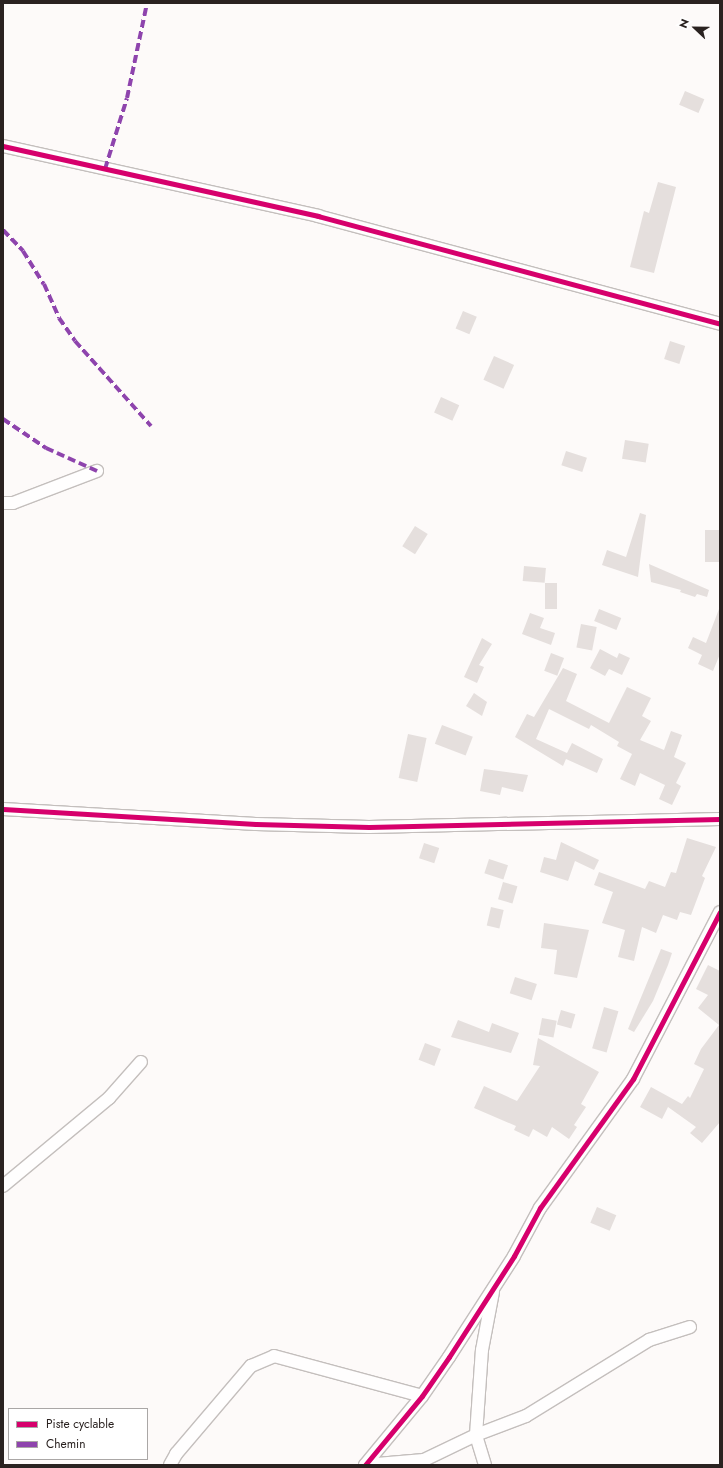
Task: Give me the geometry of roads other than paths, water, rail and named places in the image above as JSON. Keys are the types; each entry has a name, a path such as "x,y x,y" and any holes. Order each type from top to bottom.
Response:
{"street":[{"path":"3,146 318,216 720,324"},
{"path":"3,512 8,503 97,471"},
{"path":"3,809 256,824 362,826 720,819"},
{"path":"365,1465 422,1396 514,1256 540,1208 633,1079 720,912"},
{"path":"3,1186 109,1098 141,1062"},
{"path":"485,1465 476,1435 482,1350 495,1285"},
{"path":"365,1465 424,1460 476,1435 526,1416 649,1340 690,1327"},
{"path":"170,1465 176,1454 251,1366 274,1356 422,1396"}]}
